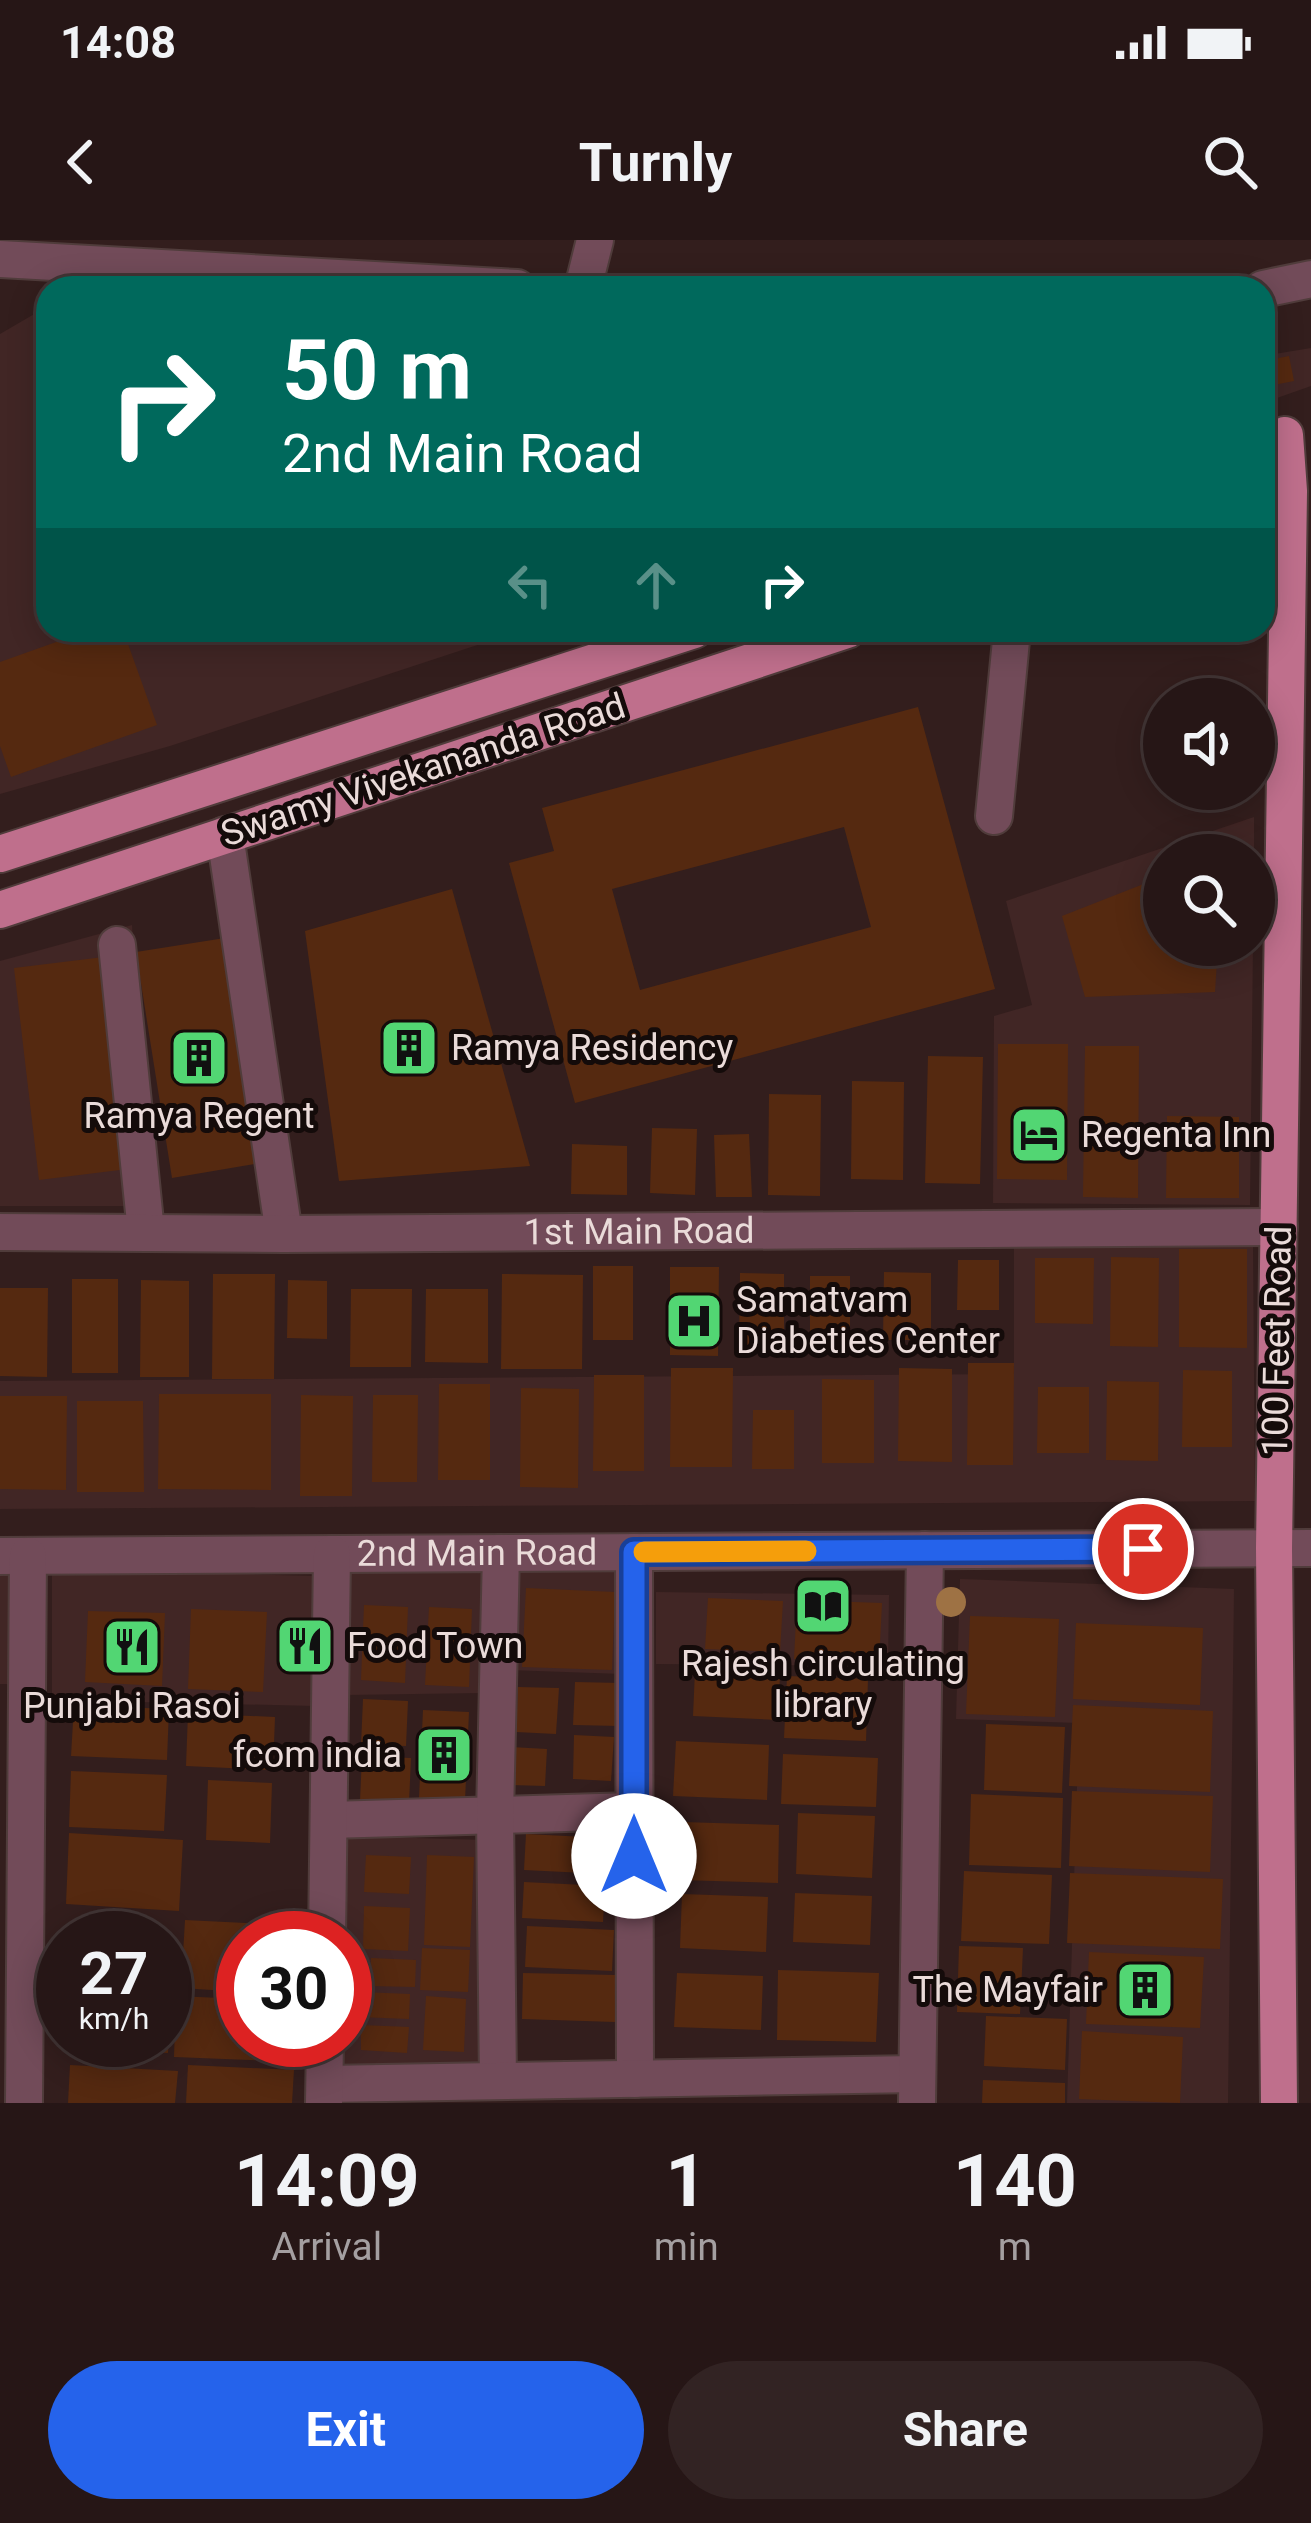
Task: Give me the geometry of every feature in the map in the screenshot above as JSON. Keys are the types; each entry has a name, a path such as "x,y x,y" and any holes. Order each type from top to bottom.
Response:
{"main road":[{"name":"100 Feet Road","path":"1279,2103 1274,1548 1286,435"},
{"name":"Swamy Vivekananda Road","path":"0,854 657,642"},
{"name":"Swamy Vivekananda Road","path":"0,910 811,642"}],"street":[{"path":"586,276 595,240"},
{"path":"0,259 303,276"},
{"path":"1275,287 1311,280"},
{"path":"994,816 1011,642"},
{"path":"225,836 284,1234"},
{"path":"117,945 146,1232"},
{"name":"1st Main Road","path":"0,1232 1280,1227"},
{"name":"2nd Main Road","path":"14,1556 1311,1548"},
{"path":"324,2094 498,2081 635,2079 917,2088 926,1550"},
{"path":"634,1552 635,2079"},
{"path":"498,2081 495,1815 501,1553"},
{"path":"327,1911 332,1554"},
{"path":"14,1556 25,2103"},
{"path":"329,1820 633,1811"}],"shaded area":[{"path":"36,313 36,642 487,642 170,746 0,794 0,334"},
{"path":"1311,348 1311,386 1275,399 1275,354"},
{"path":"1254,817 1254,834 1204,834"},
{"path":"1143,855 1143,966 1253,966 1250,1205 993,1203 994,1016 1032,1005 1006,901"},
{"path":"132,925 151,1206 0,1206 0,961"},
{"path":"1253,1245 1255,1501 0,1509 0,1381 1014,1374 1014,1246"},
{"path":"510,1567 625,1570 622,1674 507,1670"},
{"path":"52,1570 318,1576 315,1706 52,1700"},
{"path":"482,1572 483,1693 346,1695 345,1573"},
{"path":"0,1575 16,1575 14,1684 0,1684"},
{"path":"960,1579 1234,1589 1228,2103 1067,2103 1079,1723 956,1719"},
{"path":"656,1592 889,1595 888,1666 656,1664"},
{"path":"347,1836 486,1840 480,2070 372,2067 372,1911 346,1911"}],"building":[{"path":"1289,356 1294,381 1275,385 1275,359"},
{"path":"56,642 127,642 157,725 11,777 0,746 0,662"},
{"path":"918,707 995,989 575,1103 509,863 554,851 542,808","holes":["844,827 871,927 640,990 612,889"]},
{"path":"1143,884 1143,966 1217,966 1215,992 1085,997 1062,916"},
{"name":"Ramya Residency","path":"452,889 530,1166 339,1181 305,931"},
{"name":"Ramya Regent","path":"225,938 261,1163 172,1178 136,952"},
{"path":"112,956 136,1168 39,1180 14,968"},
{"path":"998,1044 1068,1044 1067,1180 997,1179"},
{"path":"1085,1046 1139,1046 1138,1198 1083,1197"},
{"path":"928,1056 983,1057 980,1184 925,1183"},
{"path":"852,1081 904,1082 903,1180 851,1179"},
{"path":"769,1094 821,1095 820,1196 768,1195"},
{"path":"1167,1116 1239,1117 1239,1198 1166,1198"},
{"path":"652,1128 697,1129 695,1195 650,1193"},
{"path":"749,1134 752,1197 716,1197 714,1135"},
{"path":"572,1144 627,1146 627,1195 571,1194"},
{"path":"1179,1249 1247,1249 1247,1348 1179,1347"},
{"path":"1111,1257 1159,1258 1158,1347 1110,1346"},
{"path":"1035,1258 1094,1258 1093,1324 1035,1323"},
{"path":"958,1260 999,1260 999,1310 957,1310"},
{"path":"593,1266 633,1266 633,1340 593,1340"},
{"path":"670,1267 719,1267 718,1356 670,1355"},
{"path":"884,1272 931,1273 931,1340 883,1340"},
{"path":"740,1273 784,1274 784,1352 739,1352"},
{"path":"213,1274 275,1274 274,1379 212,1379"},
{"path":"502,1274 583,1275 582,1369 501,1369"},
{"path":"810,1276 850,1276 850,1349 810,1348"},
{"path":"72,1279 118,1279 118,1373 72,1373"},
{"path":"141,1280 189,1281 189,1377 140,1377"},
{"path":"288,1280 327,1281 327,1339 287,1338"},
{"path":"0,1288 48,1288 47,1377 0,1376"},
{"path":"351,1289 412,1289 411,1367 350,1367"},
{"path":"426,1289 488,1289 488,1363 425,1362"},
{"path":"968,1363 1014,1363 1013,1465 967,1465"},
{"path":"671,1368 733,1368 732,1467 670,1467"},
{"path":"899,1368 952,1369 952,1462 898,1461"},
{"path":"1183,1370 1232,1371 1232,1447 1182,1447"},
{"path":"594,1375 644,1375 644,1471 593,1471"},
{"path":"822,1379 874,1380 874,1463 822,1463"},
{"path":"1107,1381 1159,1382 1158,1461 1106,1460"},
{"path":"439,1384 490,1384 490,1480 438,1480"},
{"path":"1038,1387 1089,1387 1089,1453 1037,1453"},
{"path":"521,1388 579,1389 578,1488 520,1487"},
{"path":"159,1394 271,1394 271,1490 158,1489"},
{"path":"301,1395 353,1396 352,1496 300,1496"},
{"path":"373,1395 418,1395 417,1482 372,1482"},
{"path":"0,1396 67,1396 66,1490 0,1489"},
{"path":"77,1401 143,1401 144,1492 77,1492"},
{"path":"753,1410 794,1410 794,1469 752,1469"},
{"path":"526,1588 615,1592 612,1670 522,1667"},
{"path":"708,1598 783,1601 780,1652 705,1649"},
{"path":"797,1600 882,1603 879,1663 794,1659"},
{"path":"364,1605 408,1607 405,1683 361,1680"},
{"path":"429,1607 472,1609 469,1687 425,1685"},
{"path":"191,1609 267,1612 263,1692 188,1689"},
{"path":"88,1611 165,1613 162,1686 85,1682"},
{"path":"970,1616 1059,1619 1055,1717 966,1714"},
{"path":"1076,1623 1203,1628 1200,1705 1073,1699"},
{"path":"695,1671 780,1675 778,1720 693,1716"},
{"path":"787,1676 868,1679 866,1741 784,1738"},
{"path":"575,1682 621,1683 619,1726 573,1725"},
{"path":"518,1687 559,1688 556,1734 516,1732"},
{"path":"363,1699 408,1701 406,1746 361,1745"},
{"path":"74,1705 169,1709 167,1760 71,1756"},
{"path":"1073,1705 1213,1711 1210,1792 1069,1786"},
{"name":"fcom india","path":"423,1710 469,1712 465,1801 419,1798"},
{"path":"188,1713 275,1717 273,1770 186,1766"},
{"path":"986,1724 1065,1727 1062,1793 984,1790"},
{"path":"574,1735 614,1737 611,1781 573,1779"},
{"path":"676,1741 769,1745 767,1800 673,1796"},
{"path":"511,1747 547,1749 545,1786 510,1785"},
{"path":"783,1754 878,1758 876,1807 781,1804"},
{"path":"362,1756 411,1758 409,1803 360,1801"},
{"path":"71,1771 167,1775 164,1831 69,1827"},
{"path":"208,1780 272,1783 270,1843 206,1840"},
{"path":"1072,1791 1213,1796 1210,1872 1069,1866"},
{"path":"971,1794 1063,1798 1061,1868 969,1865"},
{"path":"798,1813 875,1816 872,1878 796,1874"},
{"path":"682,1822 779,1825 778,1883 680,1880"},
{"path":"69,1833 183,1840 179,1911 66,1904"},
{"path":"526,1834 606,1838 605,1874 524,1870"},
{"path":"366,1855 411,1857 409,1894 364,1892"},
{"path":"427,1855 474,1857 470,1947 424,1945"},
{"path":"964,1871 1052,1875 1049,1944 961,1941"},
{"path":"1070,1873 1223,1879 1220,1949 1067,1943"},
{"path":"524,1882 605,1886 603,1922 522,1918"},
{"path":"795,1893 872,1896 870,1945 793,1942"},
{"path":"682,1894 768,1897 766,1952 680,1948"},
{"path":"364,1906 410,1908 408,1951 372,1949 372,1911 364,1911"},
{"path":"192,1920 216,1921 216,1990 192,1989"},
{"path":"527,1926 614,1930 612,1971 525,1967"},
{"path":"959,1946 1023,1948 1020,2014 957,2012"},
{"path":"422,1948 470,1950 468,1992 420,1990"},
{"name":"The Mayfair","path":"1089,1952 1204,1957 1200,2028 1086,2024"},
{"path":"372,1958 416,1960 415,1987 372,1986"},
{"path":"778,1970 879,1973 876,2042 777,2040"},
{"path":"523,1973 615,1975 615,2022 522,2019"},
{"path":"677,1973 763,1976 761,2030 674,2027"},
{"path":"372,1992 410,1994 409,2019 372,2018"},
{"path":"426,1996 466,1999 464,2052 423,2050"},
{"path":"192,1997 216,1998 216,2059 192,2058"},
{"path":"986,2016 1067,2019 1065,2070 984,2066"},
{"path":"372,2025 409,2027 407,2053 372,2051"},
{"path":"1082,2031 1183,2037 1180,2103 1079,2099"},
{"path":"192,2065 294,2070 292,2103 186,2103 188,2067"},
{"path":"70,2067 178,2071 175,2103 68,2103"},
{"path":"983,2080 1065,2083 1065,2103 982,2103"}],"slow traffic":[{"path":"644,1552 806,1551"}],"place":[{"name":"Ramya Residency","path":"409,1048"},
{"name":"Ramya Regent","path":"199,1058"},
{"name":"Regenta Inn","path":"1039,1135"},
{"name":"Samatvam Diabeties Center","path":"694,1321"},
{"name":"Rajesh circulating library","path":"823,1606"},
{"name":"Food Town","path":"305,1646"},
{"name":"Punjabi Rasoi","path":"132,1647"},
{"name":"fcom india","path":"444,1755"},
{"name":"The Mayfair","path":"1145,1990"}],"route":[{"path":"634,1856 634,1552 1143,1549"}]}
